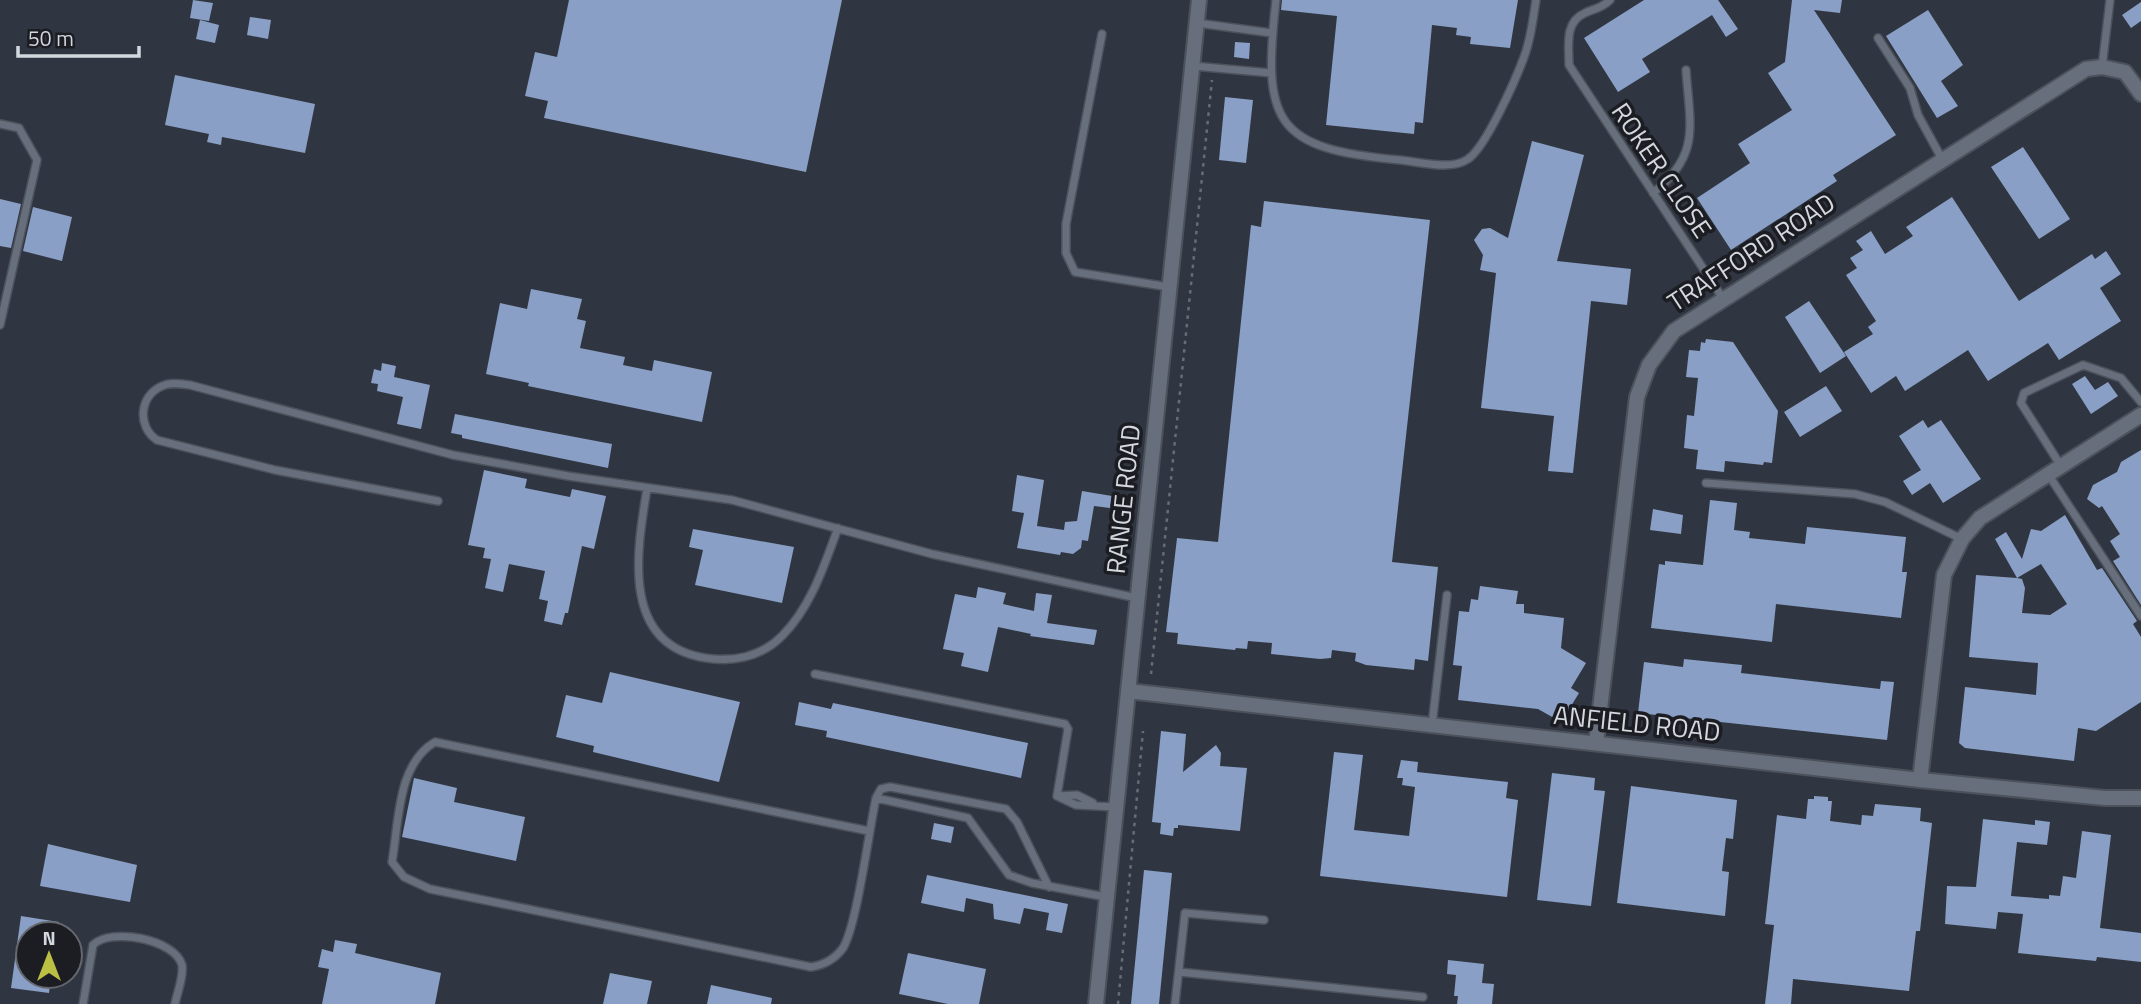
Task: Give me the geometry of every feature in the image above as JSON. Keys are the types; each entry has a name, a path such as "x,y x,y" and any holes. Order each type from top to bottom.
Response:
{"street":[{"name":"RANGE ROAD","path":"1096,1004 1199,0"},
{"path":"2102,67 2125,72 2141,94"},
{"name":"TRAFFORD ROAD","path":"1596,743 1637,397 1649,365 1674,331 1722,297 2086,69 2102,67"},
{"path":"1920,780 1944,575 1962,540 1980,518 2141,415"},
{"name":"ANFIELD ROAD","path":"1128,691 1920,780 2105,798 2141,798"}],"lane":[{"path":"1276,0 1271,73 1276,109 1284,124 1319,146 1355,156 1455,165 1474,155 1486,137 1524,58 1536,0"},
{"name":"ROKER CLOSE","path":"1610,0 1600,10 1587,12 1573,20 1569,33 1569,65 1722,297"},
{"path":"2102,67 2110,0"},
{"path":"1197,23 1272,33"},
{"path":"1102,34 1066,224 1068,263 1075,272 1170,287"},
{"path":"1878,38 1910,88 1918,115 1942,159"},
{"path":"1193,66 1271,73"},
{"path":"1653,193 1671,178 1685,156 1689,137 1686,70"},
{"path":"0,124 19,128 37,160 0,325"},
{"path":"2062,466 2021,403 2024,393 2083,365 2121,377 2141,402"},
{"path":"438,501 275,470 157,440 148,434 144,425 146,403 151,393 161,386 172,383 190,385 453,455 647,489 732,500 932,554 1137,598"},
{"path":"2048,474 2141,616"},
{"path":"1706,483 1854,494 1885,502 1962,540"},
{"path":"647,489 636,571 654,632 685,653 710,659 738,660 758,653 782,636 819,581 838,528"},
{"path":"1432,725 1447,595"},
{"path":"815,674 1065,724 1068,729 1057,796 1077,795 1096,805 1116,807"},
{"path":"869,831 435,741 425,747 408,770 392,862 404,877 430,889 811,967 823,965 831,959 848,938 876,798 881,789 890,787 1006,809 1017,822 1049,887"},
{"path":"876,798 968,818 978,827 1005,871 1017,878 1049,887 1107,897"},
{"path":"1175,1004 1185,913 1265,920"},
{"path":"83,1004 93,945 100,938 110,935 153,941 178,959 182,973 175,1004"},
{"path":"1179,972 1423,997"}],"path":[{"path":"1152,674 1212,80"},
{"path":"1118,1004 1143,731"}],"building":[{"path":"193,0 213,3 209,21 190,18"},
{"path":"569,0 842,0 806,172 544,118 548,101 525,96 535,52 557,57"},
{"path":"1282,0 1518,0 1510,48 1470,44 1471,37 1456,35 1457,28 1432,25 1423,123 1415,122 1414,134 1326,125 1337,16 1281,10"},
{"path":"1644,0 1718,0 1738,29 1726,37 1712,15 1642,59 1650,72 1618,92 1584,38"},
{"path":"1792,0 1842,0 1840,13 1814,10 1896,135 1833,175 1837,181 1731,250 1697,198 1750,163 1738,144 1792,110 1768,73 1785,62"},
{"path":"2141,2 2141,21 2131,28 2122,15"},
{"path":"1928,10 1963,65 1941,81 1958,106 1937,118 1886,36"},
{"path":"250,17 271,20 268,39 247,35"},
{"path":"200,20 219,25 215,43 196,39"},
{"path":"1235,42 1250,43 1249,59 1234,57"},
{"path":"175,75 315,104 305,153 222,137 221,145 207,142 209,134 165,125"},
{"path":"1225,97 1253,100 1246,163 1219,160"},
{"path":"1532,141 1584,155 1557,261 1631,269 1627,305 1591,301 1573,473 1548,471 1554,416 1481,408 1496,273 1480,270 1483,255 1474,240 1482,229 1490,228 1508,238"},
{"path":"2023,147 2070,219 2039,239 1991,167"},
{"path":"1952,197 2019,301 2092,254 2095,259 2106,251 2121,274 2100,288 2121,321 2059,360 2048,343 1988,381 1968,350 1905,391 1896,376 1871,393 1844,352 1873,334 1868,327 1876,321 1846,275 1857,268 1850,258 1863,250 1856,241 1871,231 1885,254 1913,236 1906,227"},
{"path":"0,199 21,204 11,248 0,246"},
{"path":"1264,201 1430,220 1392,562 1438,567 1428,661 1415,659 1414,670 1366,665 1355,661 1356,653 1332,650 1331,658 1320,659 1271,654 1272,643 1248,641 1247,649 1235,650 1177,644 1178,633 1166,632 1177,538 1218,542 1251,225 1261,227"},
{"path":"33,207 72,217 62,261 23,251"},
{"path":"531,289 582,299 577,319 586,321 580,348 625,357 623,365 652,371 654,360 712,372 702,422 528,386 529,383 486,374 500,303 527,309"},
{"path":"1809,301 1846,356 1820,373 1785,317"},
{"path":"1706,339 1733,342 1778,411 1772,463 1764,462 1763,465 1725,461 1724,472 1696,469 1698,450 1684,448 1687,415 1694,416 1698,378 1686,377 1689,350 1700,351 1701,342 1705,343"},
{"path":"382,363 396,366 394,377 430,385 421,429 397,424 403,397 377,391 378,384 371,383 374,369 381,371"},
{"path":"2085,376 2095,390 2108,382 2118,396 2091,414 2072,384"},
{"path":"1826,386 1842,411 1800,437 1784,412"},
{"path":"455,414 612,444 608,468 462,438 462,435 451,433"},
{"path":"1923,420 1928,428 1941,420 1981,479 1943,503 1930,483 1912,495 1903,481 1921,470 1899,436"},
{"path":"2141,450 2141,605 2113,561 2120,557 2110,541 2120,534 2102,506 2099,508 2087,499 2093,485 2117,472 2121,462"},
{"path":"484,470 527,479 525,488 570,497 572,489 606,496 594,549 582,546 568,613 565,613 562,625 544,621 548,601 539,599 545,571 509,564 503,592 485,588 491,559 483,558 485,548 468,545"},
{"path":"1017,475 1044,480 1037,526 1064,530 1065,522 1077,521 1082,491 1112,496 1110,508 1094,506 1088,541 1082,540 1081,548 1073,554 1061,552 1060,555 1017,548 1024,513 1012,511"},
{"path":"1710,500 1737,503 1734,530 1750,532 1749,538 1805,544 1807,527 1906,537 1902,572 1907,572 1901,618 1776,604 1772,642 1651,628 1659,564 1665,565 1665,561 1703,565"},
{"path":"1653,509 1683,515 1681,534 1650,530"},
{"path":"2065,515 2097,570 2102,568 2137,621 2133,624 2141,637 2141,702 2096,731 2078,728 2074,761 1965,748 1959,743 1965,687 2036,695 2038,663 1969,657 1976,575 2017,578 1995,539 2006,532 2022,559 2031,529 2041,531","holes":["2041,564 2067,604 2050,615 2022,613 2025,588 2022,579 2017,578"]},
{"path":"693,529 794,547 782,603 695,585 703,550 689,547"},
{"path":"1480,586 1518,591 1516,604 1524,604 1524,613 1564,618 1561,648 1586,663 1571,688 1579,693 1565,716 1557,712 1554,718 1538,709 1458,700 1462,666 1453,665 1459,611 1469,612 1471,599 1478,600"},
{"path":"978,587 1006,593 1003,604 1034,611 1036,593 1052,595 1047,623 1097,630 1094,645 1030,636 1031,634 998,627 988,672 961,666 964,653 943,649 955,594 976,598"},
{"path":"1684,659 1742,665 1741,673 1880,689 1881,681 1894,682 1887,740 1638,713 1644,662 1683,667"},
{"path":"610,672 740,702 719,782 593,752 594,746 556,737 566,695 602,703"},
{"path":"799,702 831,709 833,703 1028,743 1021,778 826,737 827,731 795,725"},
{"path":"1161,731 1186,734 1183,772 1216,745 1221,753 1220,766 1247,768 1240,831 1178,825 1178,828 1174,828 1173,836 1160,834 1161,823 1152,822"},
{"path":"1334,752 1363,755 1354,830 1409,836 1415,787 1402,785 1403,778 1397,778 1401,760 1418,762 1417,772 1508,782 1506,798 1518,800 1507,897 1320,876"},
{"path":"1552,773 1595,778 1594,790 1605,791 1591,906 1537,900"},
{"path":"414,778 457,788 454,802 525,817 516,861 402,837"},
{"path":"1631,786 1737,800 1733,839 1726,838 1722,871 1729,872 1725,916 1617,903"},
{"path":"1814,796 1828,797 1828,801 1832,801 1830,821 1861,825 1862,815 1873,816 1875,804 1921,808 1920,821 1932,823 1920,931 1916,931 1909,991 1793,979 1791,1004 1765,1004 1774,925 1765,924 1777,815 1806,819 1808,799 1814,799"},
{"path":"1983,819 2035,825 2035,820 2050,822 2047,845 2017,842 2011,896 2049,899 2049,895 2060,896 2063,876 2076,878 2082,831 2111,835 2100,928 2141,933 2141,962 2097,957 2096,961 2018,953 2023,914 1998,912 1996,929 1945,924 1947,886 1976,887"},
{"path":"934,823 954,827 951,843 931,839"},
{"path":"48,844 137,865 130,902 40,886"},
{"path":"1144,870 1172,873 1159,1004 1131,1004"},
{"path":"927,875 1068,904 1062,933 1046,930 1049,913 1024,908 1020,924 994,919 993,904 966,898 964,912 921,903"},
{"path":"21,916 46,920 20,920"},
{"path":"335,940 357,944 355,953 441,973 435,1004 322,1004 329,969 318,967 322,949 333,952"},
{"path":"908,953 986,969 979,1004 948,1004 899,994"},
{"path":"1448,960 1484,964 1482,983 1494,984 1492,1004 1457,1004 1458,996 1454,996 1456,975 1447,974"},
{"path":"14,966 14,988 11,988"},
{"path":"610,973 652,981 647,1004 603,1004"},
{"path":"711,985 772,998 771,1004 707,1004"},
{"path":"26,990 49,990 49,993"}]}
